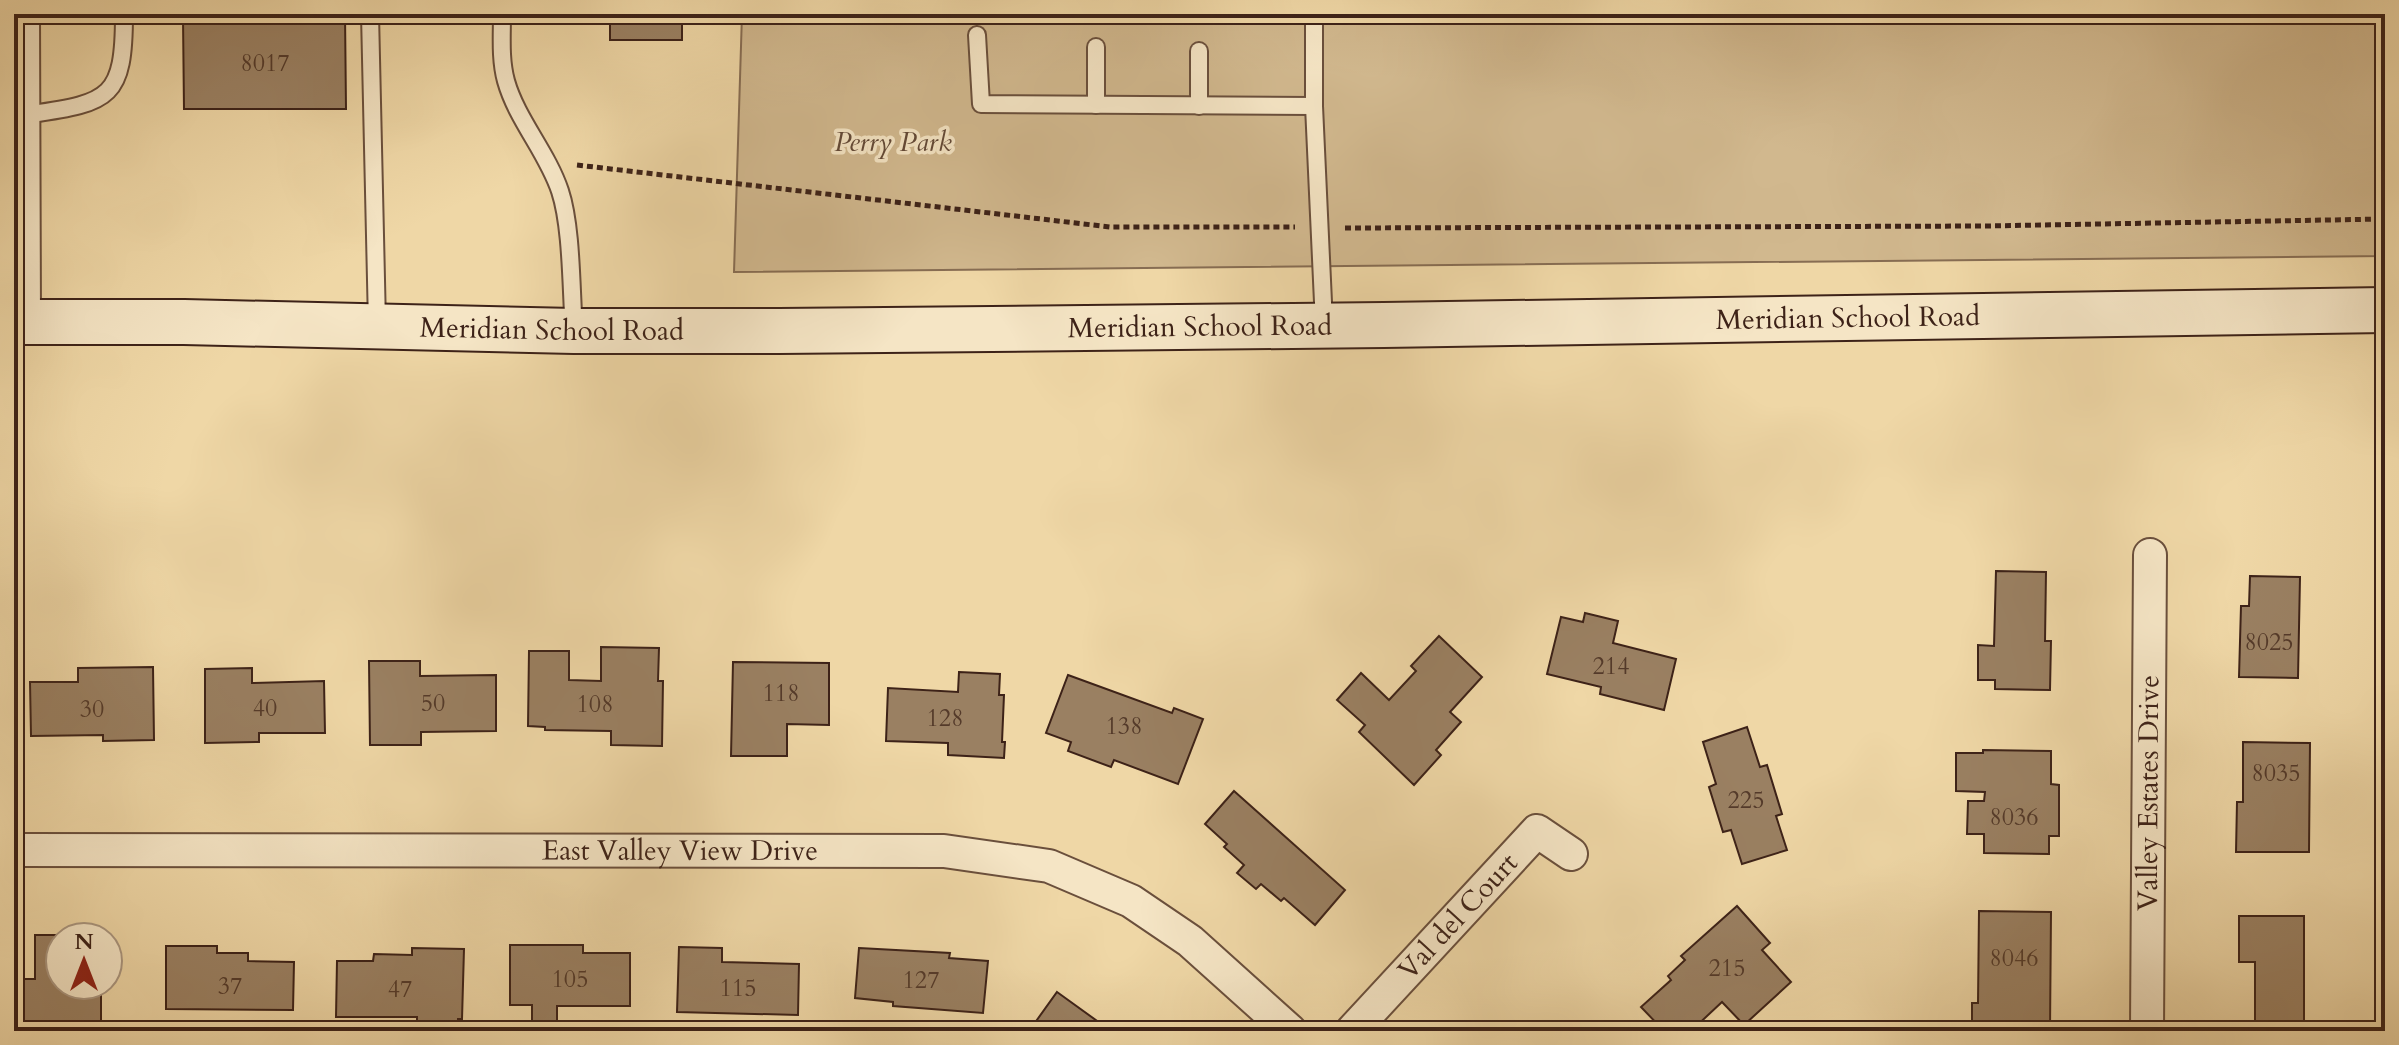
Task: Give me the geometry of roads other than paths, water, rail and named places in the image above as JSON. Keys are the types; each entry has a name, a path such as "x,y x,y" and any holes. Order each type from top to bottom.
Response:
{"main road":[{"name":"Meridian School Road","path":"23,322 184,322 574,331 1324,326 2385,310"}],"street":[{"name":"Valley Estates Drive","path":"2147,1031 2150,555"},
{"name":"Val del Court","path":"1352,1031 1537,831 1571,854"},
{"name":"East Valley View Drive","path":"14,850 944,851 1049,866 1131,901 1190,941 1290,1031"}],"lane":[{"path":"23,322 31,114 31,14"},
{"path":"31,114 76,108 107,94 122,64 124,14"},
{"path":"370,14 377,328"},
{"path":"502,14 502,59 507,83 548,161 561,194 574,331"},
{"path":"1314,14 1314,106 1324,326"},
{"path":"977,35 981,104 1314,106"},
{"path":"1096,47 1096,105"},
{"path":"1199,51 1199,106"}],"park label":[{"name":"Perry Park","path":"893,142"}]}
